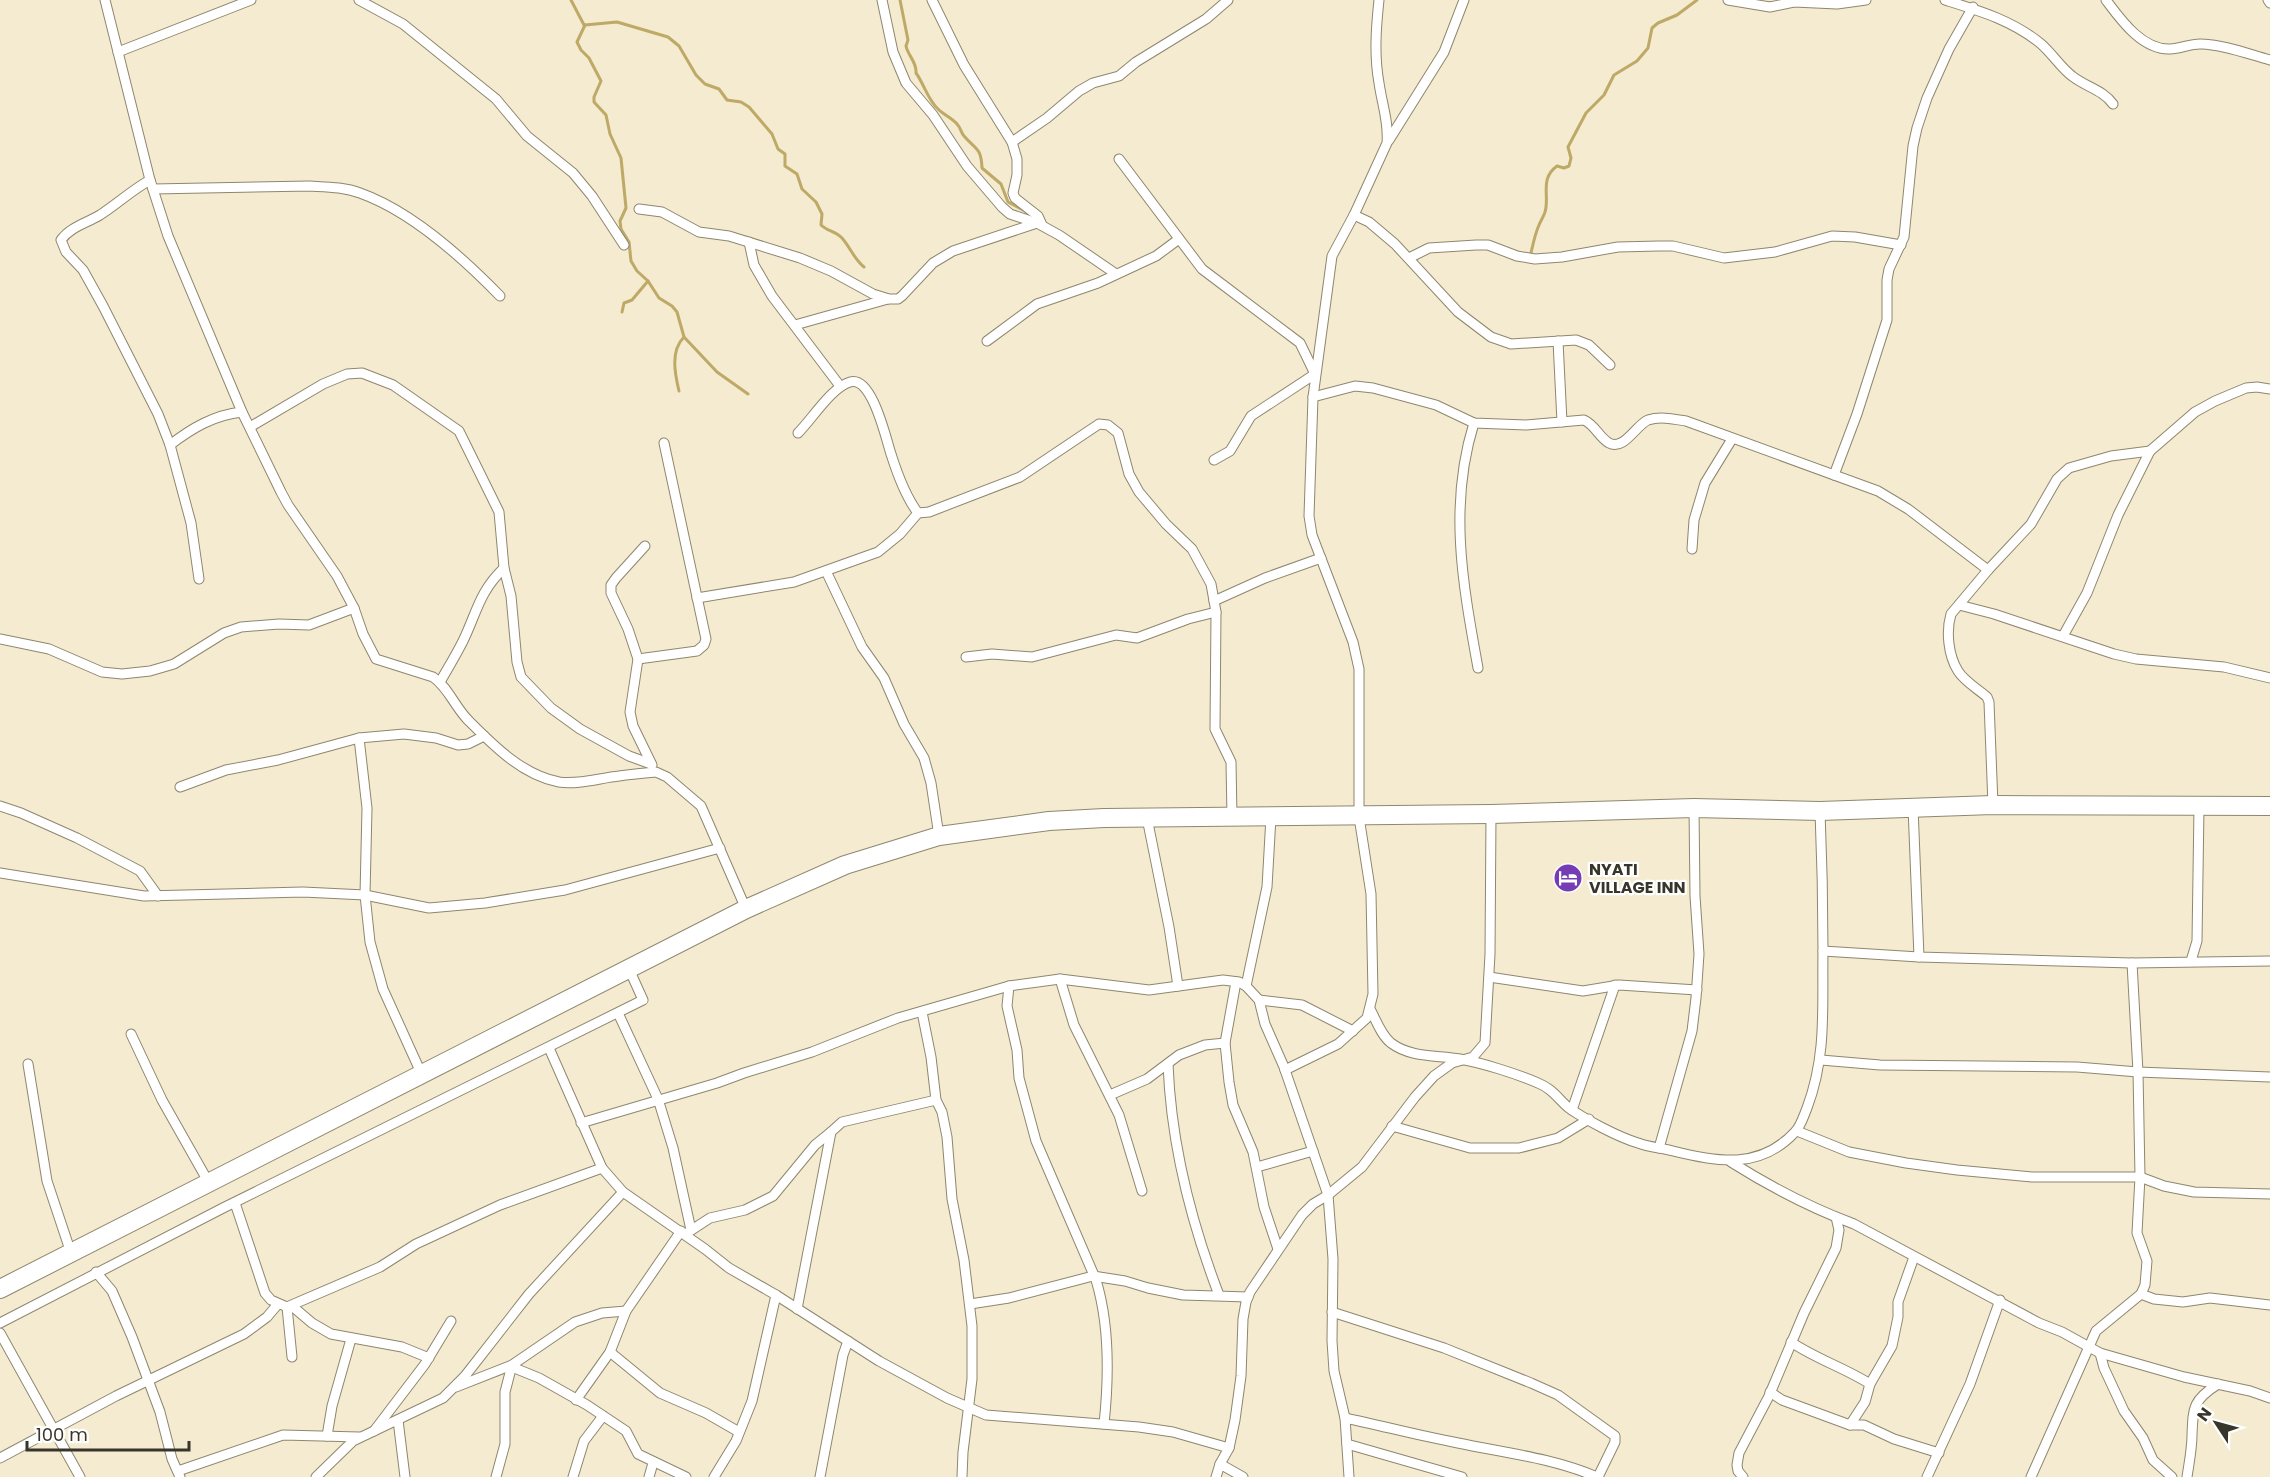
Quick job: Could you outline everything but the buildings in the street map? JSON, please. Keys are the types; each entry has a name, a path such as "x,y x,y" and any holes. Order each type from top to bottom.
{"highway":[{"path":"0,1289 746,909 845,865 939,836 1049,821 1147,818 1359,817 1694,808 1820,811 1993,805 2270,806"}],"street":[{"path":"105,0 152,184 168,236 242,412 288,505 337,576 376,659 433,677 440,682 459,712 514,762 535,774 560,782 582,782 654,768"},
{"path":"118,52 251,0"},
{"path":"359,0 408,27 496,99 527,136 573,173 592,196 624,244"},
{"path":"882,0 893,52 906,83 933,115 967,166 1002,207 1010,214 1039,224 1116,274"},
{"path":"932,0 964,65 1012,142 1017,159 1017,175 1013,193 1021,204 1038,216 1039,224"},
{"path":"1012,142 1047,118 1079,91 1093,83 1119,76 1136,62 1206,20 1228,0"},
{"path":"1379,0 1375,57 1388,130 1388,143"},
{"path":"1285,1070 1338,1044 1367,1018 1374,981 1372,916 1359,817 1359,669 1353,642 1312,535 1309,516 1315,374 1332,256 1388,143 1444,52 1464,0"},
{"path":"1728,0 1770,7 1794,2 1837,4 1866,0"},
{"path":"1945,0 1973,7 2011,23 2042,45 2071,75 2101,92 2113,104"},
{"path":"2106,0 2122,22 2138,36 2159,48 2172,49 2201,44 2270,60"},
{"path":"1834,475 1857,414 1887,320 1889,269 1901,246 1908,216 1913,146 1917,128 1927,98 1949,49 1973,7"},
{"path":"1119,159 1202,269 1300,343 1315,374"},
{"path":"199,579 191,523 170,445 158,414 104,306 83,270 66,252 61,240 72,230 101,214 135,188 152,184 333,187 360,193 384,204 431,234 456,252 500,296"},
{"path":"639,210 662,212 699,232 729,236 810,262 873,294 889,299"},
{"path":"1354,215 1369,222 1395,244 1458,312 1491,338 1511,344 1576,340 1589,345 1610,365"},
{"path":"795,325 889,299 898,299 933,263 953,251 1039,224"},
{"path":"1409,258 1429,248 1488,245 1517,256 1535,259 1562,257 1618,247 1659,246 1673,246 1724,258 1775,252 1832,236 1855,237 1901,246"},
{"path":"987,341 1038,304 1098,283 1156,256 1179,239"},
{"path":"749,242 754,266 772,296 840,387"},
{"path":"1558,342 1562,422"},
{"path":"250,427 323,384 346,374 362,373 393,386 459,431 499,512 504,568 511,596 517,662 521,676 551,708 580,729 654,768 701,806 746,909"},
{"path":"1214,460 1230,451 1251,416 1315,374"},
{"path":"798,433 840,387 852,381 858,381 867,390 881,419 895,466 912,505 918,513"},
{"path":"1313,397 1355,386 1373,388 1436,405 1474,423 1526,425 1584,420 1592,424 1609,443 1617,444 1624,441 1646,421 1661,418 1686,421 1878,491 1908,509 1988,570"},
{"path":"2063,636 2087,593 2118,515 2150,451 2195,412 2214,401 2246,388 2270,389"},
{"path":"170,445 198,424 230,413 242,412"},
{"path":"1474,423 1467,444 1458,517 1463,576 1478,668"},
{"path":"697,598 794,582 878,552 900,534 918,513 929,512 1020,477 1089,430 1100,424 1108,425 1118,433 1129,474 1139,492 1166,525 1191,549 1210,584 1216,612 1215,729 1231,762 1232,817"},
{"path":"1692,549 1694,520 1705,483 1732,439"},
{"path":"638,659 701,649 706,639 664,443"},
{"path":"1993,805 1989,702 1987,696 1958,671 1948,637 1948,623 1951,614 2031,524 2057,479 2069,468 2111,456 2150,451"},
{"path":"645,546 611,585 611,593 628,629 638,659 630,712 633,726 654,768"},
{"path":"1214,601 1265,578 1322,558"},
{"path":"440,682 464,639 480,597 492,579 504,568"},
{"path":"826,571 862,647 884,678 904,724 924,758 931,783 939,836"},
{"path":"1959,605 2136,659 2224,668 2270,678"},
{"path":"0,639 50,649 102,672 122,674 150,671 174,664 224,633 241,627 279,624 309,625 354,608"},
{"path":"966,657 992,654 1032,657 1116,635 1137,638 1188,619 1216,612"},
{"path":"180,787 226,770 278,760 359,738 404,734 436,738 458,746 484,736"},
{"path":"359,738 367,808 365,895 370,942 383,989 422,1075"},
{"path":"0,806 76,838 140,871 158,896"},
{"path":"1913,807 1919,957"},
{"path":"2191,961 2197,941 2199,807"},
{"path":"1659,1148 1692,1031 1697,990 1699,954 1695,896 1694,808"},
{"path":"1370,1009 1384,1036 1402,1050 1464,1060 1538,1082 1558,1095 1572,1110 1638,1143 1703,1159 1731,1162 1767,1152 1779,1146 1797,1131 1813,1092 1821,1060 1823,879 1820,811"},
{"path":"1216,1477 1229,1448 1241,1376 1243,1319 1248,1297 1302,1215 1362,1167 1392,1126 1434,1076 1444,1067 1473,1057 1485,1043 1489,977 1491,814"},
{"path":"1246,986 1267,887 1271,817"},
{"path":"1147,818 1169,927 1178,986"},
{"path":"0,873 144,896 303,892 365,895 429,908 485,903 565,890 720,848"},
{"path":"1822,951 1919,957 2132,963 2270,961"},
{"path":"2031,1477 2088,1347 2101,1325 2141,1294 2145,1285 2147,1261 2137,1233 2140,1177 2138,1072 2132,963"},
{"path":"0,1323 96,1272 643,1000 629,969"},
{"path":"1489,977 1583,991 1615,986 1697,990"},
{"path":"1060,979 1074,1025 1119,1115 1142,1191"},
{"path":"581,1123 785,1061 888,1022 1009,986 1060,979 1149,990 1223,980 1246,986 1259,1000 1265,1024 1285,1070 1328,1195 1333,1259 1334,1371 1345,1418 1349,1477"},
{"path":"1236,982 1225,1043 1233,1105 1257,1167 1264,1207 1278,1249"},
{"path":"1009,986 1007,1005 1017,1050 1019,1078 1033,1130 1102,1300 1105,1317 1107,1393 1104,1424"},
{"path":"1572,1110 1615,986"},
{"path":"1259,1000 1302,1005 1353,1031"},
{"path":"922,1012 931,1057 936,1100 942,1112 947,1137 952,1199 964,1260 972,1326 972,1379 962,1477"},
{"path":"618,1013 658,1099 673,1148 686,1232"},
{"path":"131,1034 162,1100 209,1183"},
{"path":"1110,1095 1147,1079 1179,1055 1196,1048 1225,1043"},
{"path":"549,1048 602,1168 623,1192 686,1232 729,1268 776,1295 879,1361 924,1386 986,1415 1173,1432 1229,1448"},
{"path":"1821,1060 1880,1065 2077,1067 2138,1072 2270,1077"},
{"path":"28,1064 47,1181 71,1253"},
{"path":"1168,1064 1169,1096 1184,1181 1205,1257 1219,1295"},
{"path":"576,1400 610,1352 626,1311 686,1232 710,1218 745,1210 773,1196 815,1145 842,1122 936,1100"},
{"path":"1392,1126 1470,1149 1519,1148 1558,1138 1589,1119"},
{"path":"1797,1131 1849,1152 1957,1170 2032,1177 2140,1177 2164,1186 2193,1192 2270,1194"},
{"path":"797,1309 831,1132"},
{"path":"1257,1167 1313,1151"},
{"path":"1731,1162 1758,1179 1854,1224 2100,1353 2270,1398"},
{"path":"0,1458 148,1380 244,1335 286,1306 380,1267 416,1244 500,1205 602,1168"},
{"path":"316,1477 361,1437 443,1398 465,1376 529,1294 623,1192"},
{"path":"235,1203 266,1293 331,1334 402,1347 429,1358"},
{"path":"1743,1477 1738,1471 1739,1454 1836,1248 1839,1230 1836,1217"},
{"path":"1850,1425 1865,1402 1870,1384 1892,1346 1898,1317 1898,1302 1914,1257"},
{"path":"96,1272 112,1291 148,1380 179,1474 284,1435 361,1437"},
{"path":"969,1304 1009,1298 1094,1276 1174,1293 1248,1297"},
{"path":"2141,1294 2154,1299 2182,1302 2210,1298 2270,1305"},
{"path":"714,1477 740,1432 752,1401 776,1295"},
{"path":"1927,1477 1970,1384 2000,1300"},
{"path":"286,1306 292,1357"},
{"path":"453,1388 512,1366 575,1322 602,1312 626,1311"},
{"path":"1332,1312 1444,1348 1558,1395 1615,1436 1615,1442 1598,1477 1572,1466 1530,1455 1400,1432 1345,1418"},
{"path":"374,1431 429,1358 451,1321"},
{"path":"0,1334 80,1477"},
{"path":"327,1436 332,1406 351,1339"},
{"path":"820,1477 843,1355 848,1341"},
{"path":"1791,1342 1805,1352 1856,1375 1870,1384"},
{"path":"610,1352 660,1393 706,1413 740,1432"},
{"path":"2100,1353 2104,1368 2124,1410 2143,1438 2154,1460 2172,1477"},
{"path":"512,1366 539,1378 603,1416 626,1431 638,1454 686,1477"},
{"path":"496,1477 505,1444 505,1392 512,1366"},
{"path":"2187,1477 2193,1412 2203,1394 2218,1384"},
{"path":"1770,1392 1782,1400 1850,1425 1869,1426 1894,1439 1939,1454"},
{"path":"573,1477 584,1442 603,1416"},
{"path":"398,1420 405,1477"},
{"path":"1347,1444 1461,1477"},
{"path":"649,1477 653,1463"},
{"path":"1220,1464 1243,1477"}],"waterway":[{"path":"571,0 584,25"},
{"path":"900,0 908,40 907,50 931,101 955,122 963,135 977,149 982,168 1001,184 1008,202 1027,212"},
{"path":"1531,253 1536,232 1545,212 1548,176 1557,166 1564,168 1569,166 1571,158 1568,147 1586,113 1604,95 1614,75 1637,61 1648,48 1652,28 1677,15 1697,0"},
{"path":"585,25 617,22 668,37 679,46 696,75 705,84 719,89 727,100 741,102 749,107 772,134 778,149 785,154 785,166 797,174 802,189 816,202 822,214 821,225 842,238 864,267"},
{"path":"585,25 577,42 589,58 601,81 594,102 606,115 610,134 621,158 626,208 620,221 621,229 629,242 631,261 659,298 677,312 684,337 717,372 748,394"},
{"path":"622,312 624,303 632,300 648,281"},
{"path":"679,391 675,356 684,337"}],"place":[{"name":"NYATI VILLAGE INN","path":"1568,878"}]}
